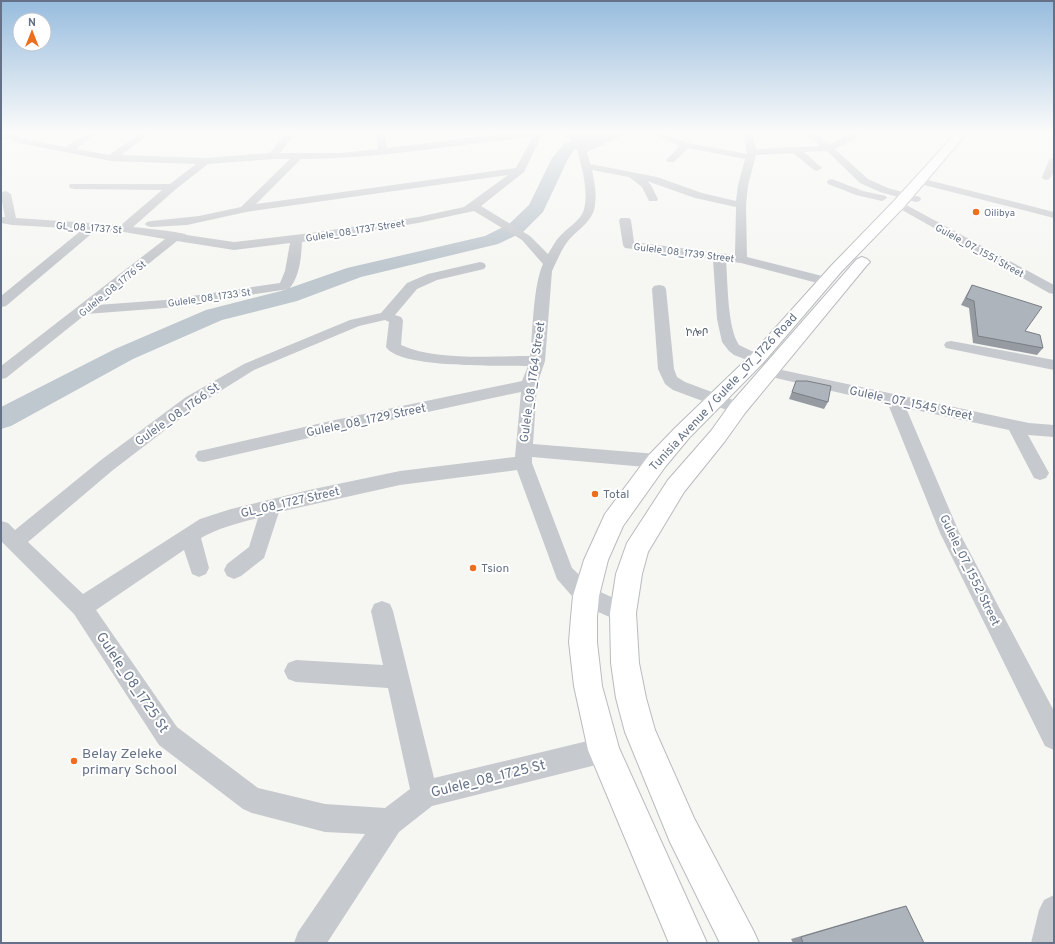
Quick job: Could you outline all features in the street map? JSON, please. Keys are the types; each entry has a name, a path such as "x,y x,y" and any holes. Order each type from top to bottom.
{"highway":[{"name":"Tunisia Avenue / Gulele _07_1726 Road","path":"688,943 604,750 588,686 583,642 584,617 586,596 596,560 605,535 629,497 657,461 682,433 727,403 911,197 927,177"},
{"name":"Tunisia Avenue / Gulele _07_1726 Road","path":"762,365 826,281 930,177"},
{"name":"Tunisia Avenue / Gulele _07_1726 Road","path":"727,403 718,436 676,486 636,550 629,574 623,613 625,664 631,698 640,732 682,830 740,943"}],"street":[{"path":"127,226 183,177"},
{"path":"245,208 277,177"},
{"path":"127,226 179,224 228,214 245,208 469,177"},
{"name":"Gulele_08_1737 Street","path":"176,236 227,246 244,246 418,220 462,212 474,206 511,177"},
{"name":"Gulele_08_1764 Street","path":"586,596 564,573 523,456 529,385 537,361 546,271 564,238 579,225 587,214 590,198 587,177"},
{"path":"635,177 646,185 652,199"},
{"path":"640,177 653,179 699,196 741,205"},
{"path":"741,259 741,205 745,177"},
{"path":"860,177 870,184 911,197"},
{"path":"832,182 860,193 911,197 1054,215"},
{"path":"74,186 172,186"},
{"path":"1,229 6,221 6,194"},
{"name":"Gulele_07_1551 Street","path":"911,197 1054,290"},
{"path":"474,206 526,238 549,263"},
{"path":"176,236 201,233 228,214"},
{"name":"Gulele_08_1739 Street","path":"625,220 629,245 741,259 826,281"},
{"name":"GL_08_1737 St","path":"6,221 92,228 127,226 176,236"},
{"path":"1,304 92,228"},
{"name":"Gulele_08_1776 St","path":"1,374 85,310 176,236"},
{"name":"Gulele_08_1733 St","path":"85,310 165,304 284,286 288,282 295,253 296,239"},
{"name":"Gulele _07_1545 Street","path":"719,256 725,330 734,348 762,365 895,400 1029,430 1054,431"},
{"path":"480,266 433,276 412,286 386,316 396,320 393,347 405,353 422,357 457,360 537,361"},
{"path":"659,289 666,369 670,380 679,386 727,403"},
{"name":"Gulele_08_1766 St","path":"8,536 107,465 192,401 249,367 355,323 386,316"},
{"path":"951,345 1054,365"},
{"name":"Gulele_08_1729 Street","path":"204,456 335,426 529,385"},
{"name":"Gulele_07_1552 Street","path":"895,400 950,533 1054,737"},
{"path":"1015,426 1040,473"},
{"name":"GL_08_1727 Street","path":"82,607 207,525 271,506 400,478 523,456 657,461"},
{"path":"234,570 257,552 271,506"},
{"path":"190,535 199,568"},
{"name":"Gulele_08_1725 St","path":"8,536 82,607 168,736 252,800 325,818 389,822 425,794 604,750"},
{"path":"586,596 623,613"},
{"path":"382,611 425,794"},
{"path":"296,671 398,677"},
{"path":"309,943 389,822"},
{"path":"1046,943 1054,910"}],"building":[{"path":"972,285 1042,307 1025,331 1040,335 1043,348 978,336 974,301 966,298"},
{"path":"796,381 807,381 831,386 828,402 792,392"},
{"path":"906,906 924,943 803,943 801,937"}],"waterway":[{"path":"1,419 124,354 214,315 289,296 354,272 491,240 516,228 537,208 551,177"}],"place":[{"name":"Oilibya","path":"976,212"},
{"name":"Total","path":"595,494"},
{"name":"Tsion","path":"473,568"},
{"name":"Belay Zeleke primary School","path":"74,761"}],"district":[{"name":"ኮሎቦ","path":"697,332"}]}
